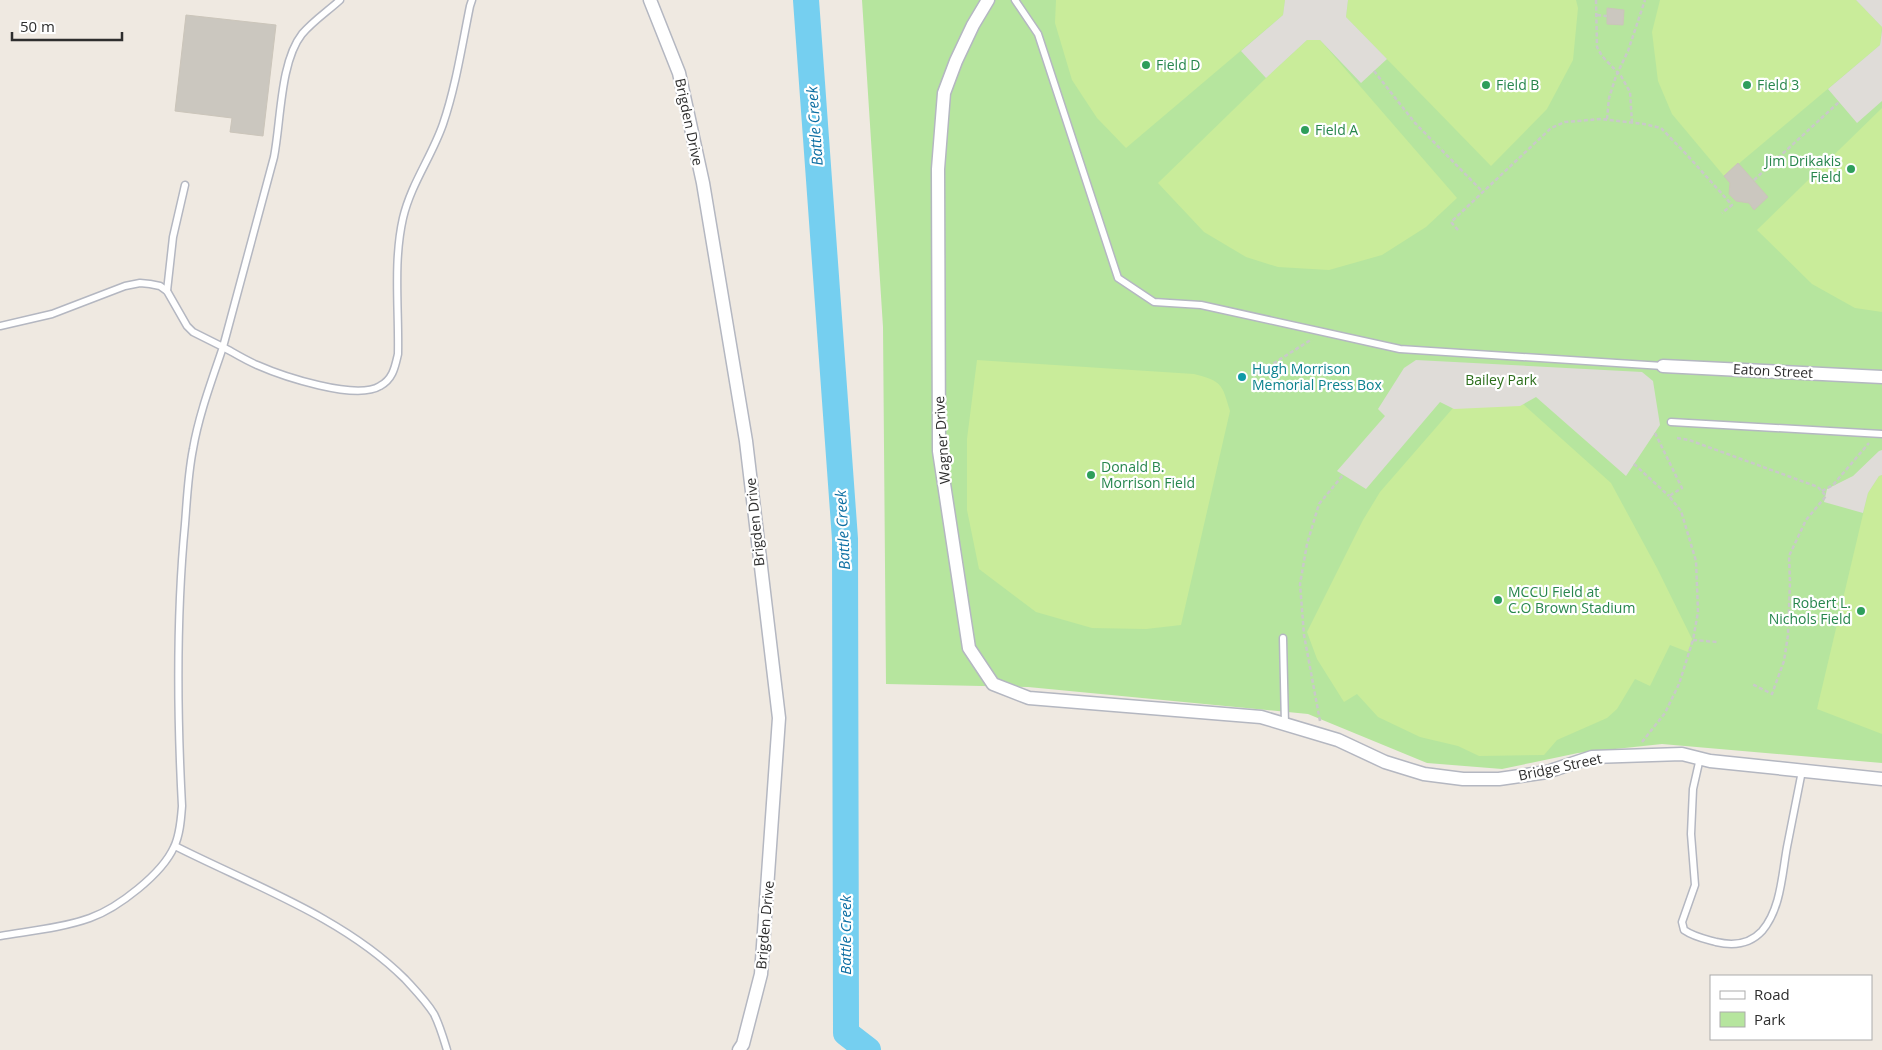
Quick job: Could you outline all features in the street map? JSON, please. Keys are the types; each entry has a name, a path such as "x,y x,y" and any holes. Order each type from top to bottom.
{"street":[{"name":"Brigden Drive","path":"650,0 679,73 703,183 746,441 779,718 761,974 743,1044 739,1050"},
{"name":"Wagner Drive","path":"988,0 973,24 944,93 938,169 940,451 969,648 993,684 1029,698 1186,711"},
{"name":"Eaton Street","path":"1663,366 1882,377"},
{"name":"Bridge Street","path":"1186,711 1261,717 1322,735 1385,762 1424,774 1464,779 1499,779 1547,772 1592,757 1682,754 1802,771 1882,779"}],"lane":[{"path":"0,936 65,925 92,918 118,904 134,892 161,867 175,846 182,806 179,683 181,567 188,483 193,449 203,406 223,347 274,157 286,68 292,50 303,32 340,0"},
{"path":"185,185 174,237 167,291 187,326 194,332 256,364 284,375 350,391 366,392 380,387 391,378 398,354 398,273 403,218 412,190 436,143 450,102 472,0"},
{"path":"1015,0 1038,34 1118,278 1154,302 1201,305 1400,349 1663,366"},
{"path":"0,326 52,314 133,284 150,284 167,291"},
{"path":"1672,422 1882,434"},
{"path":"1284,638 1285,725"},
{"path":"1700,758 1693,789 1691,834 1695,885 1682,922 1684,930 1693,936 1722,944 1750,941 1762,931 1772,916 1780,887 1802,771"},
{"path":"175,846 286,900 369,948 417,992 432,1012 440,1028 446,1050"}],"path":[{"path":"1596,0 1597,47 1602,56 1618,72 1630,92 1632,123"},
{"path":"1607,120 1609,98 1628,51 1645,0"},
{"path":"1597,15 1607,16"},
{"path":"1374,71 1415,123 1483,192"},
{"path":"1754,180 1840,102"},
{"path":"1458,230 1451,222 1551,128 1565,122 1607,120 1661,128 1732,205 1722,213"},
{"path":"1257,374 1324,332"},
{"path":"1655,433 1682,488 1669,496"},
{"path":"1677,438 1689,440 1809,483 1818,487 1826,496 1806,520 1789,556 1788,635 1784,661 1772,694 1752,684"},
{"path":"1822,491 1833,485 1871,440"},
{"path":"1634,464 1669,496 1681,511 1696,561 1698,612 1693,640 1679,684 1665,713 1634,755"},
{"path":"1322,735 1304,635 1300,584 1307,544 1319,504 1343,474"},
{"path":"1693,640 1717,642"}],"green space":[{"name":"Bailey Park","path":"862,0 1882,0 1882,763 1662,744 1578,753 1502,769 1427,763 1308,714 1028,687 886,684 883,327"},
{"name":"Field D","path":"1056,0 1285,0 1283,15 1126,148 1097,118 1072,80 1055,23"},
{"name":"Field B","path":"1348,0 1576,0 1578,8 1573,60 1547,109 1491,166 1346,17"},
{"name":"Field 3","path":"1660,0 1856,0 1882,27 1880,45 1724,176 1672,114 1658,81 1652,32"},
{"name":"Field A","path":"1307,40 1320,40 1457,198 1426,227 1382,255 1329,270 1278,267 1246,257 1204,232 1158,183"},
{"name":"Jim Drikakis Field","path":"1882,108 1882,312 1855,308 1812,284 1757,230"},
{"name":"Donald B. Morrison Field","path":"977,360 1194,374 1210,379 1220,385 1230,411 1181,625 1146,629 1092,628 1036,612 979,569 967,510 967,439"},
{"name":"MCCU Field at C.O Brown Stadium","path":"1523,404 1611,483 1657,568 1692,639 1688,652 1670,645 1650,686 1635,679 1617,709 1607,718 1557,740 1544,755 1479,756 1458,746 1420,737 1378,717 1357,694 1344,702 1317,659 1307,632 1363,520 1380,492 1453,408"},
{"name":"Robert L. Nichols Field","path":"1882,475 1882,734 1817,709 1868,493 1879,476"}],"shaded area":[{"path":"1285,0 1348,0 1346,17 1387,59 1361,83 1320,40 1307,40 1266,78 1241,51 1283,15"},
{"path":"1856,0 1882,0 1882,27"},
{"path":"1882,30 1882,101 1857,123 1828,89 1880,45"},
{"path":"1416,360 1642,372 1653,381 1660,425 1626,476 1536,397 1520,406 1454,409 1440,402 1366,489 1337,471 1385,416 1378,409 1404,368"},
{"path":"1882,450 1882,475 1879,476 1868,493 1863,513 1824,502 1827,489 1853,476"}],"building":[{"path":"1607,8 1624,10 1623,25 1607,24"},
{"path":"186,15 276,25 263,136 230,132 232,118 175,111"},
{"path":"1738,163 1768,197 1754,210 1749,203 1736,201 1729,194 1730,183 1724,176"}],"waterway":[{"name":"Battle Creek","path":"806,0 845,539 846,1033 868,1050"}],"place":[{"name":"Field D","path":"1146,65"},
{"name":"Field B","path":"1486,85"},
{"name":"Field 3","path":"1747,85"},
{"name":"Field A","path":"1305,130"},
{"name":"Jim Drikakis Field","path":"1851,169"},
{"name":"Hugh Morrison Memorial Press Box","path":"1242,377"},
{"name":"Donald B. Morrison Field","path":"1091,475"},
{"name":"MCCU Field at C.O Brown Stadium","path":"1498,600"},
{"name":"Robert L. Nichols Field","path":"1861,611"}]}
